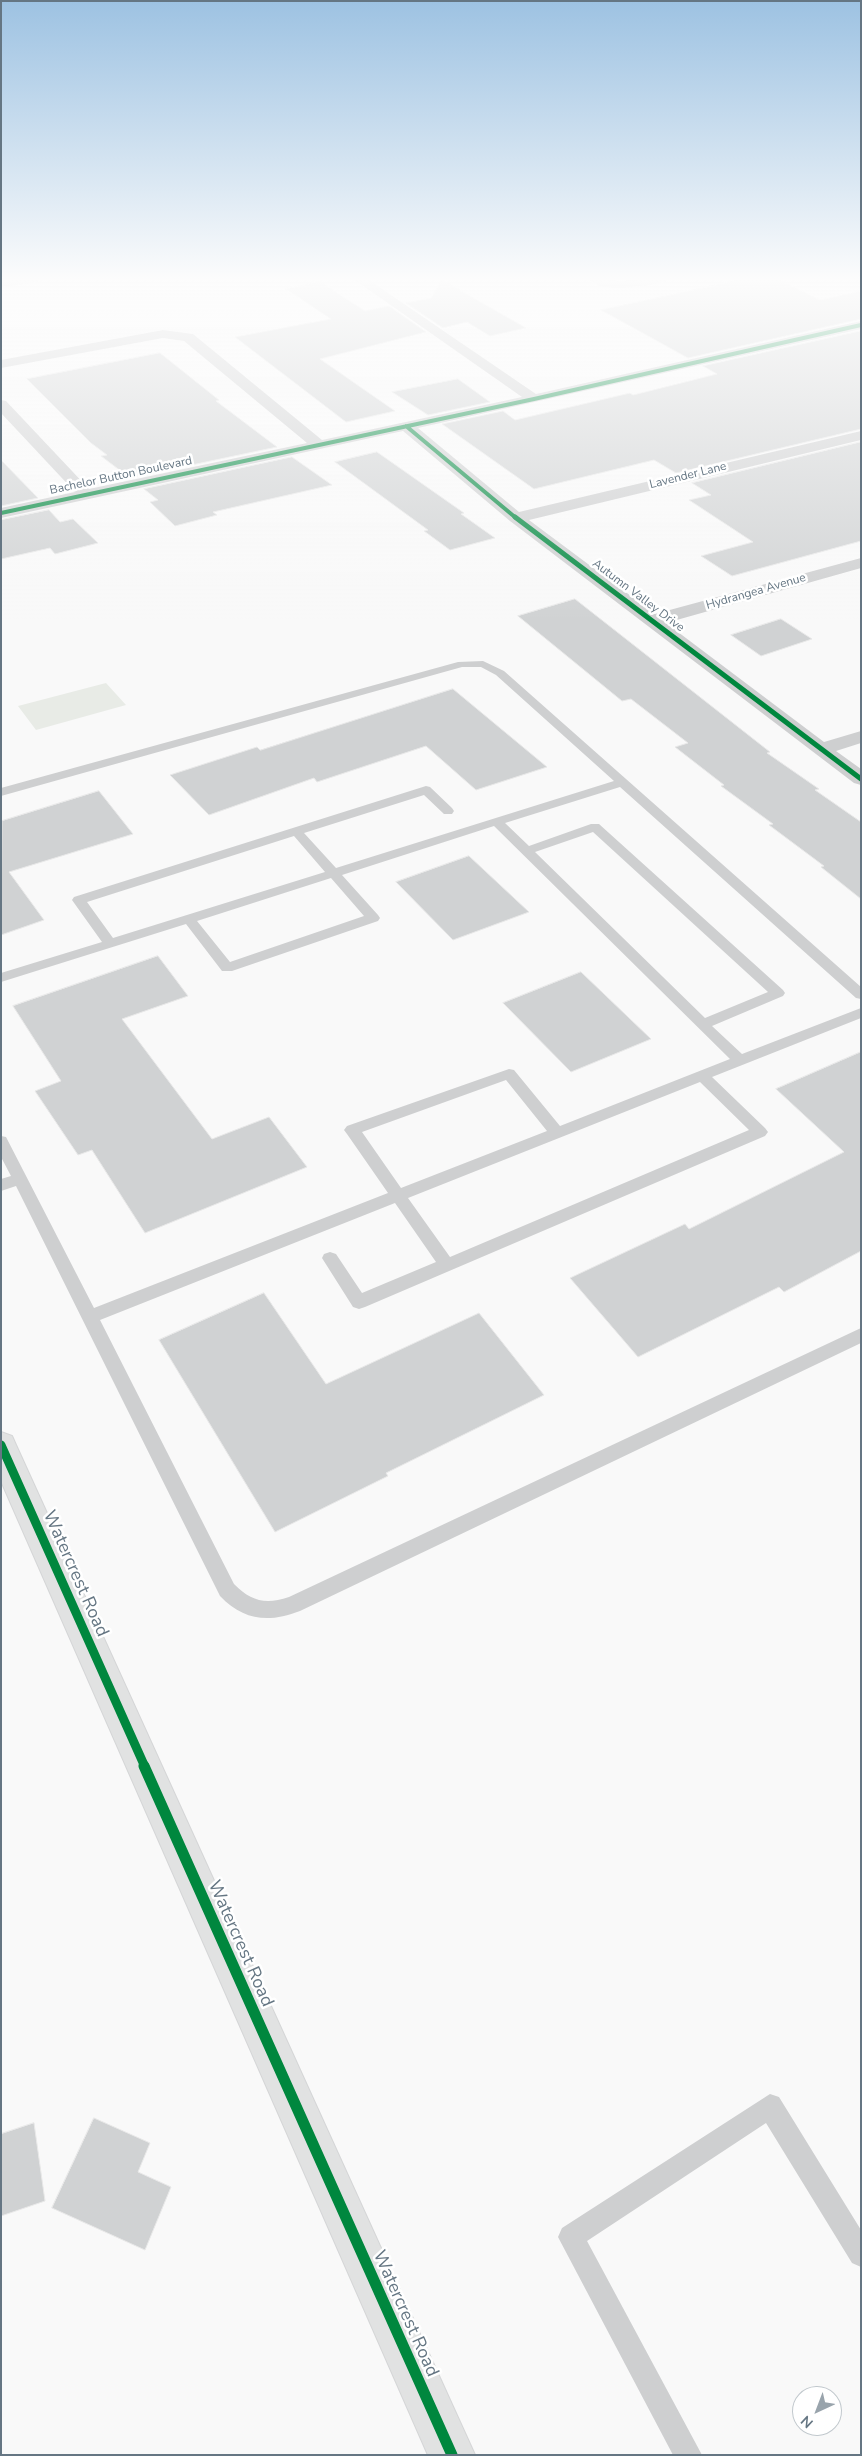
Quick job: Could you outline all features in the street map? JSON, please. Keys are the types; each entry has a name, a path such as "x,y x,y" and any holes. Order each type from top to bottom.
{"street":[{"path":"256,393 319,445"},
{"path":"525,393 534,399"},
{"name":"Bachelor Button Boulevard","path":"1,513 562,393"},
{"path":"1,404 86,495"},
{"name":"Autumn Valley Drive","path":"406,426 516,518 861,779"},
{"name":"Lavender Lane","path":"516,518 861,435"},
{"name":"Hydrangea Avenue","path":"652,621 861,563"},
{"path":"821,749 861,737"},
{"name":"Watercrest Road","path":"1,1446 452,2455"}],"lane":[{"path":"1,792 472,663 483,664 500,673 861,995"},
{"path":"1,978 622,782"},
{"path":"110,944 79,900 426,790 448,811"},
{"path":"497,822 740,1061"},
{"path":"526,851 595,827 778,993 703,1024"},
{"path":"189,918 227,968 373,918 296,831"},
{"path":"90,1317 861,1013"},
{"path":"446,1264 352,1130 509,1074 558,1133"},
{"path":"330,1258 358,1302 760,1132 702,1076"},
{"path":"1,1141 227,1590 238,1603 250,1609 278,1610 293,1605 861,1335"},
{"path":"1,1185 21,1178"},
{"path":"688,2455 572,2237 770,2106 861,2254"}],"shaded area":[{"path":"106,683 126,705 36,730 18,706"}],"building":[{"path":"41,393 210,393 219,400 216,401 277,447 130,478 101,456 107,455 91,443"},
{"path":"308,393 368,393 395,411 346,422"},
{"path":"393,393 477,393 490,402 428,415"},
{"path":"630,393 633,395 643,393 861,393 861,429 676,473 654,460 534,489 442,424 503,411 515,420"},
{"path":"861,442 861,541 732,576 701,556 753,542 689,500 711,495 692,483"},
{"path":"377,452 464,513 461,514 495,538 450,550 424,531 428,530 335,462"},
{"path":"292,457 332,485 213,512 217,515 175,526 150,502 158,500 144,489"},
{"path":"1,460 38,498 1,506"},
{"path":"49,510 60,522 73,519 98,543 55,554 50,548 1,559 1,520"},
{"path":"575,599 770,752 767,753 819,789 815,790 861,822 861,899 821,867 824,866 769,825 773,824 721,786 724,785 675,747 688,743 631,699 622,701 518,616"},
{"path":"781,619 812,639 761,656 731,635"},
{"path":"453,689 547,767 476,790 426,746 317,782 314,778 209,815 170,775 257,747 260,750"},
{"path":"99,791 133,834 9,872 44,920 1,935 2,821"},
{"path":"469,856 529,912 453,940 396,882"},
{"path":"158,956 188,996 122,1019 212,1139 269,1117 307,1167 145,1233 92,1150 78,1155 35,1091 61,1081 13,1006"},
{"path":"581,972 651,1039 571,1072 503,1003"},
{"path":"861,1052 861,1251 784,1292 779,1287 638,1357 570,1278 685,1224 689,1229 844,1152 776,1089"},
{"path":"264,1293 326,1384 479,1313 544,1395 386,1473 388,1476 275,1532 159,1340"},
{"path":"94,2118 150,2143 138,2172 171,2187 145,2250 52,2208"},
{"path":"34,2123 45,2201 1,2216 1,2134"}],"cycle path":[{"path":"1,513 562,393"},
{"path":"406,426 516,518 861,779"},
{"path":"1,1445 452,2455"}]}
